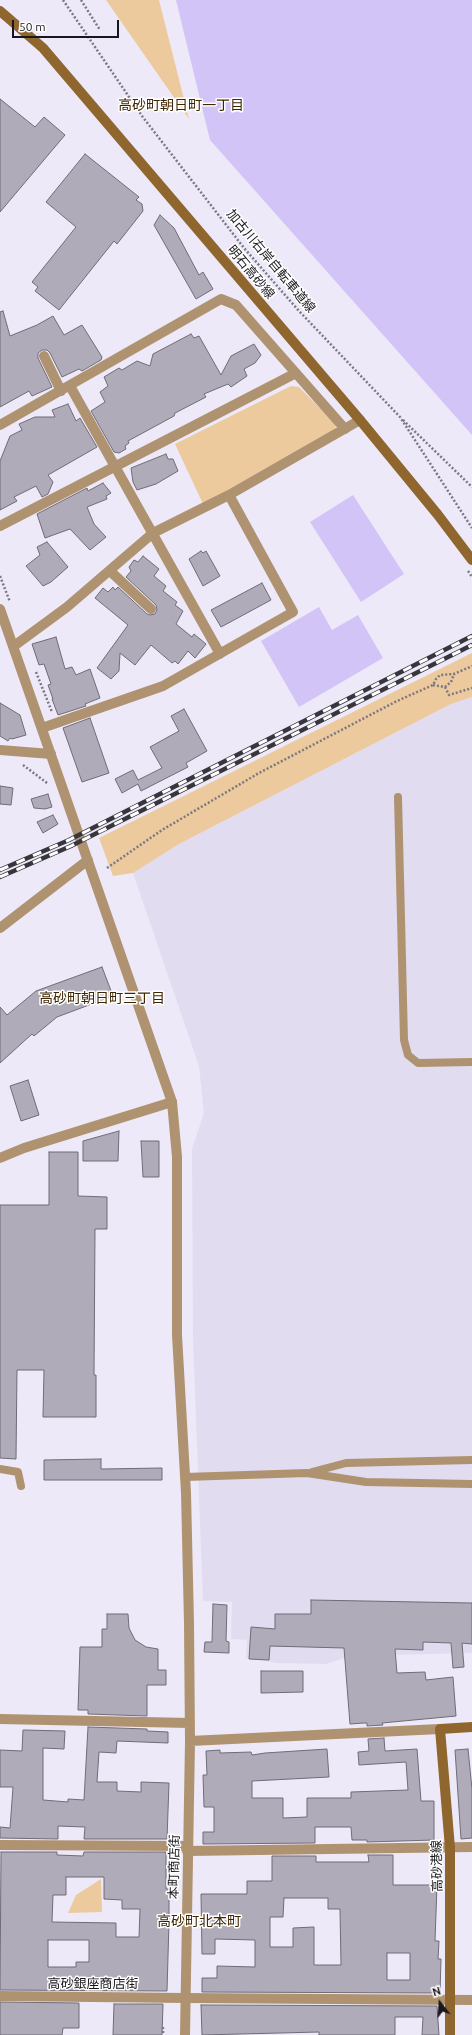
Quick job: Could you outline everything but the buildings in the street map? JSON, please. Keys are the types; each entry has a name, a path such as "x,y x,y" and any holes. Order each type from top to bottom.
{"main road":[{"name":"明石高砂線","path":"2,11 43,48 360,420 438,515 472,560"},
{"path":"440,1729 472,1727"},
{"name":"高砂港線","path":"440,1729 450,1848 450,2035"}],"street":[{"path":"0,425 221,299 236,305 346,429"},
{"path":"44,356 60,391"},
{"path":"0,526 115,468 296,373"},
{"path":"70,386 220,654"},
{"path":"14,646 67,607 153,533 229,495 360,420"},
{"path":"42,728 163,686 293,612 229,495"},
{"path":"110,571 151,609"},
{"name":"本町商店街","path":"0,609 88,860 110,928 167,1084 172,1102 177,1157 177,1336 189,1577 190,1741 185,2035"},
{"path":"0,750 51,754"},
{"path":"0,928 88,860"},
{"path":"0,1158 24,1148 172,1102"},
{"path":"0,1719 190,1723"},
{"path":"190,1741 440,1729"},
{"path":"0,1845 188,1849 472,1847"},
{"name":"高砂銀座商店街","path":"0,1996 472,2000"}],"lane":[{"path":"398,797 404,1040 408,1055 418,1063 472,1062"},
{"path":"307,1473 346,1463 472,1460"},
{"path":"0,1470 18,1472 21,1486"},
{"path":"184,1477 307,1473 366,1482 472,1484"}],"path":[{"name":"加古川右岸自転車道線","path":"63,0 142,116 244,248 299,311 400,417 472,528"},
{"path":"81,0 100,30"},
{"path":"400,417 472,487"},
{"path":"107,868 162,830 220,794 358,721 432,685 436,678 440,675 454,674 472,666"},
{"path":"432,685 445,687 451,682 454,674"},
{"path":"445,687 449,695 472,688"},
{"path":"22,764 29,767 49,785"},
{"path":"163,2035 162,2027 167,2028"}],"shaded area":[{"path":"106,0 159,0 189,119"},
{"path":"176,0 472,0 472,435 210,140"},
{"path":"291,386 299,387 336,424 335,430 203,504 175,444"},
{"path":"353,495 404,574 361,602 310,522"},
{"path":"319,607 332,630 358,615 383,658 299,707 261,641"},
{"path":"472,653 472,697 451,704 179,844 133,873 113,876 99,838"},
{"path":"472,697 472,1653 350,1656 326,1664 276,1663 246,1658 247,1640 231,1639 232,1602 203,1601 193,1339 192,1149 204,1113 199,1066 133,873 179,844 451,704"},
{"path":"101,1879 102,1912 68,1913 76,1895"}],"railway":[{"path":"0,870 69,840 472,636"},
{"path":"0,877 71,846 472,645"}],"district":[{"name":"高砂町朝日町一丁目","path":"181,105"},
{"name":"高砂町朝日町三丁目","path":"102,998"},
{"name":"高砂町北本町","path":"199,1921"}]}
